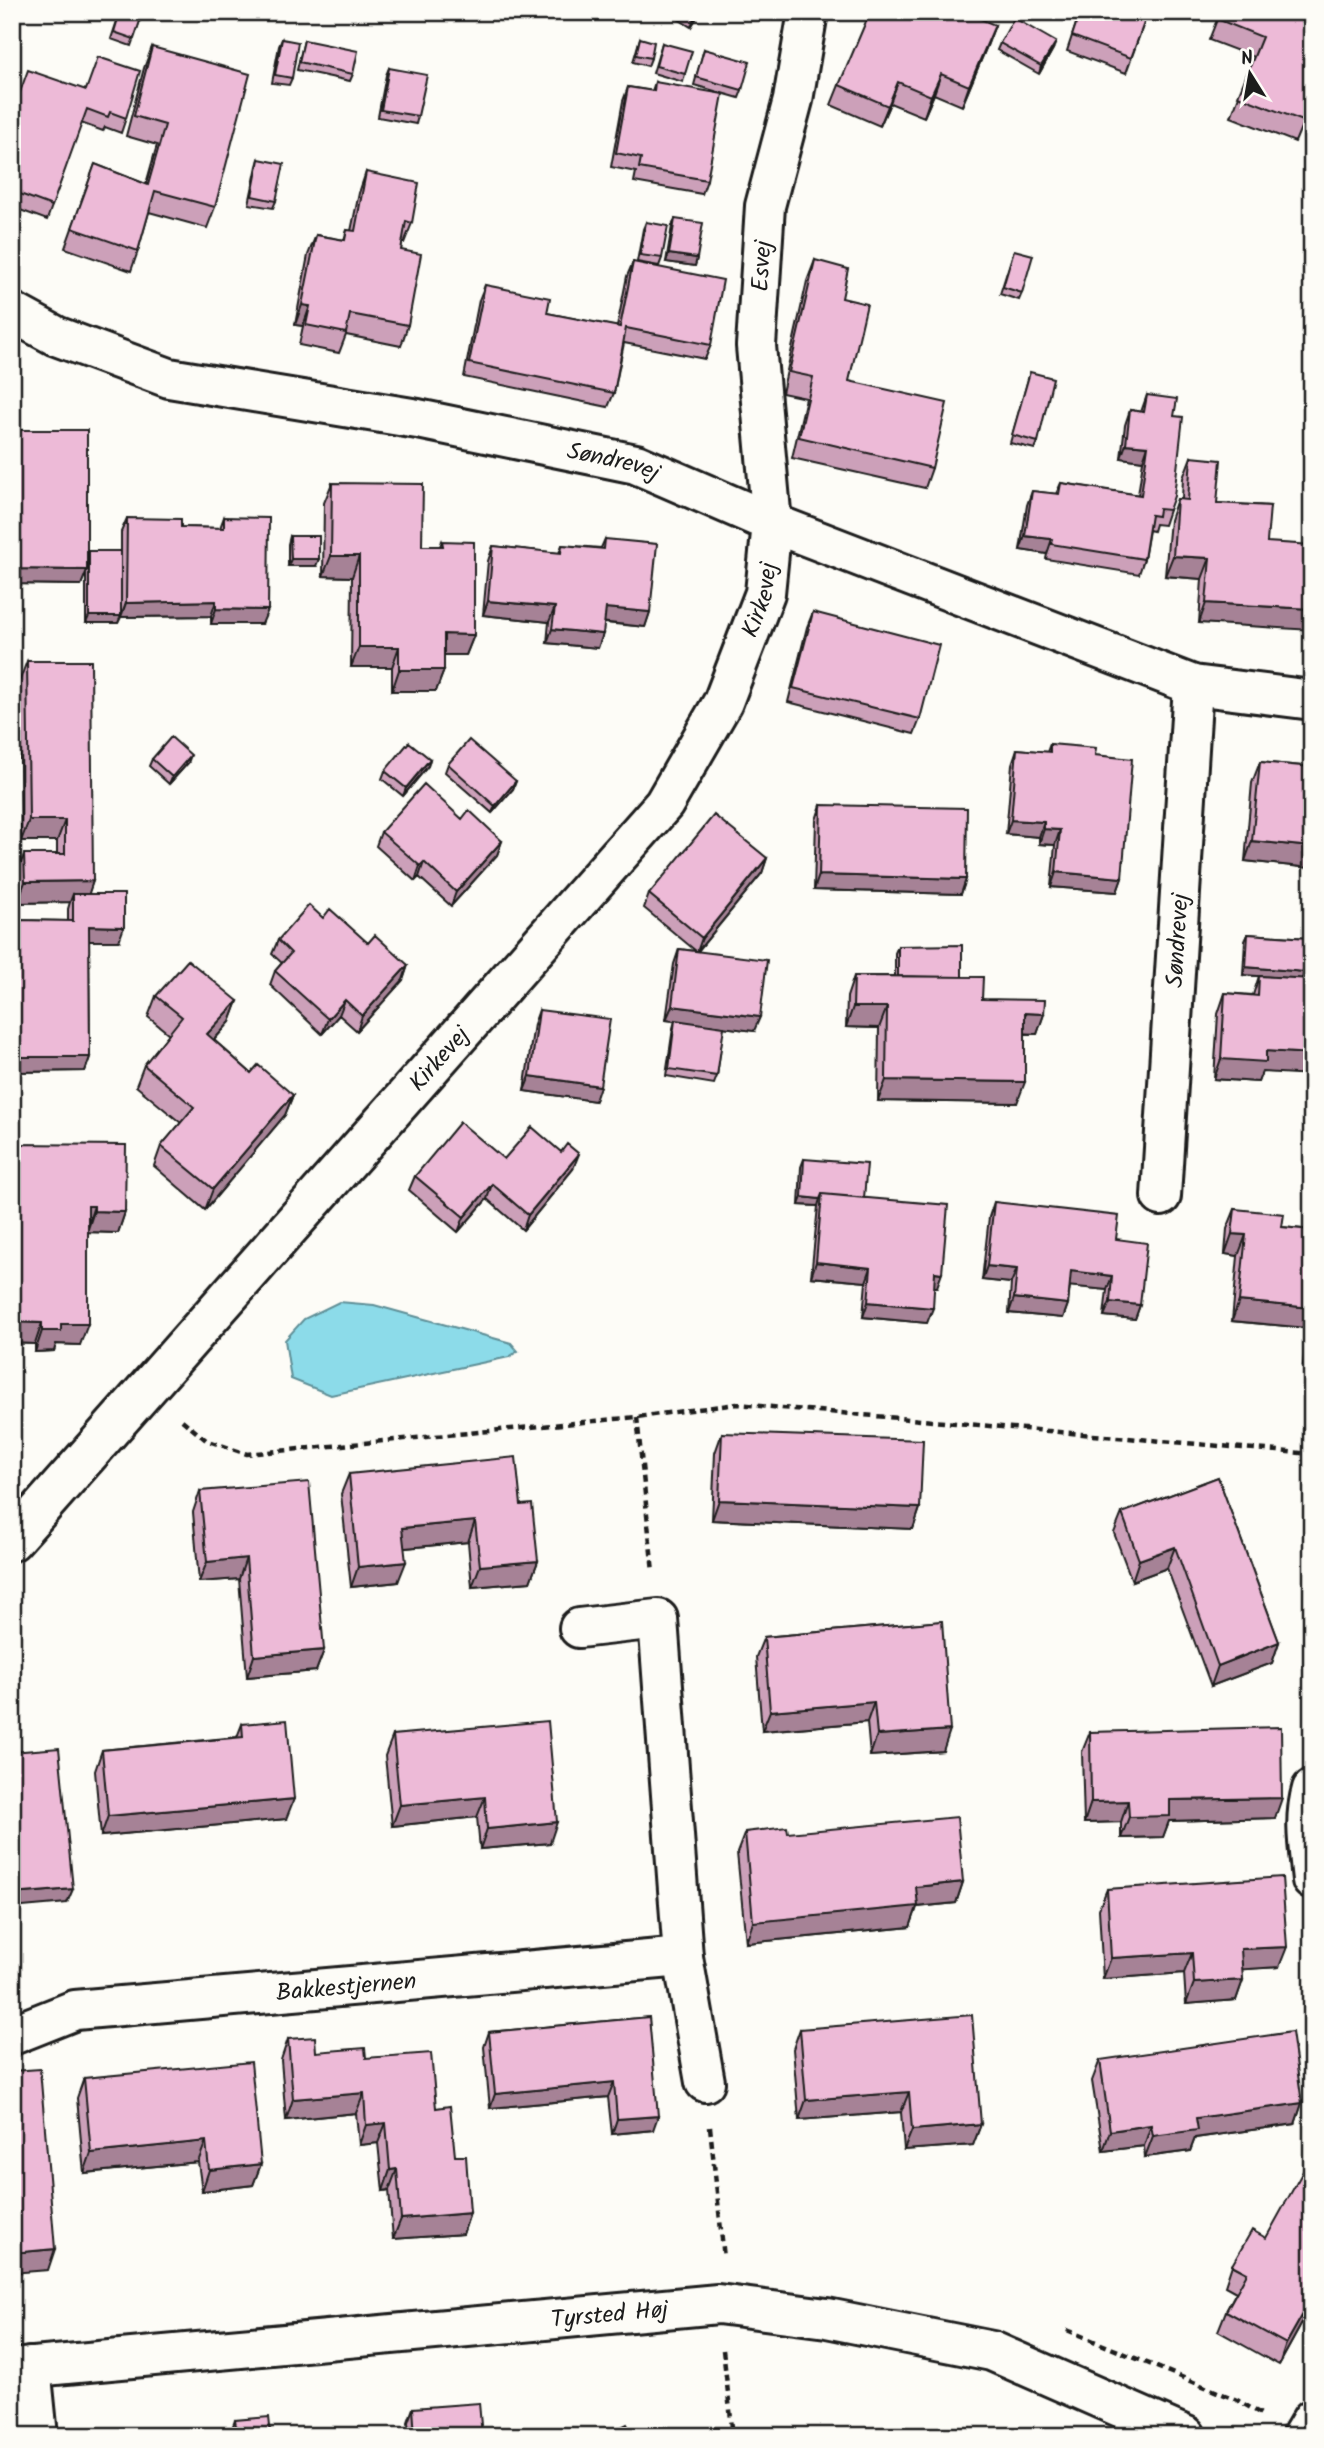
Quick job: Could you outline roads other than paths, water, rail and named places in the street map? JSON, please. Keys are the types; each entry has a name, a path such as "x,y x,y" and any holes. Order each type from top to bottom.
{"street":[{"name":"Esvej","path":"772,523 756,346 765,206 793,100 808,12"},
{"name":"Søndrevej","path":"12,312 56,336 169,379 418,419 636,464 772,523 1193,685 1312,700"},
{"name":"Kirkevej","path":"12,1541 664,804 723,702 742,653 765,593 772,523"},
{"name":"Søndrevej","path":"1161,1196 1193,685"},
{"path":"579,1628 658,1619 683,1957 705,2082"},
{"path":"1312,1789 1307,1822 1312,1880"},
{"name":"Bakkestjernen","path":"12,2035 75,2010 683,1957"},
{"name":"Tyrsted Høj","path":"22,2368 718,2304 827,2318 992,2351 1186,2436"},
{"path":"22,2368 38,2436"},
{"path":"1302,2436 1312,2419"}],"water":[{"path":"339,1302 374,1305 511,1343 518,1351 509,1357 331,1395 291,1379 285,1340 304,1319"}]}
